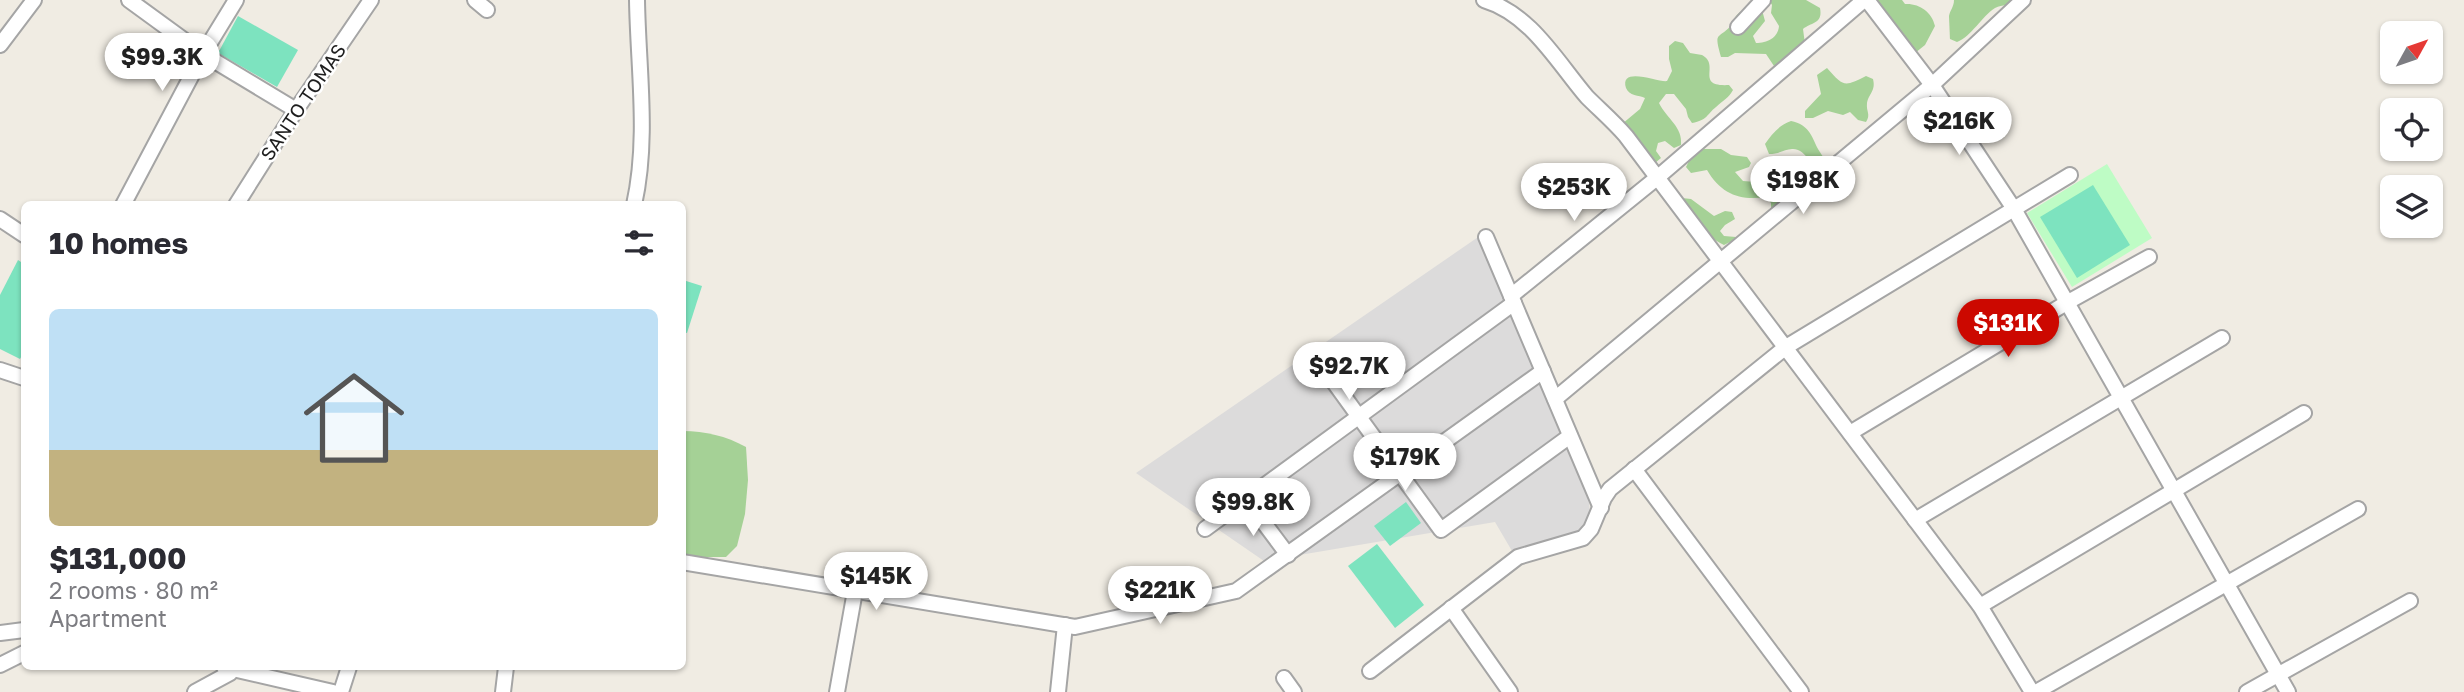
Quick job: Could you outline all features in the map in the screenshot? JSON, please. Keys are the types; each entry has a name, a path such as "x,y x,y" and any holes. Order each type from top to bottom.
{"street":[{"path":"0,45 34,0"},
{"path":"129,0 203,54 296,110"},
{"path":"124,201 203,54 236,0"},
{"name":"SANTO TOMAS","path":"239,201 371,0"},
{"path":"475,0 487,10"},
{"path":"635,201 642,141 637,0"},
{"path":"1484,0 1504,8 1526,25 1590,100 1626,136 1916,520 1979,606 2034,692 2358,509"},
{"path":"1738,27 1763,0"},
{"path":"1205,528 1513,299 1866,0 1932,85 2014,209 2288,692"},
{"path":"1555,400 1932,85 2023,0"},
{"path":"1370,671 1518,557 1583,538 1591,529 1606,493 1786,347 2070,174"},
{"path":"0,219 21,233"},
{"path":"1486,237 1601,508"},
{"path":"1850,433 2068,302 2149,257"},
{"path":"1916,520 2222,338"},
{"path":"1317,359 1441,530 1570,436"},
{"path":"0,370 21,372"},
{"path":"686,563 1075,627 1236,591 1543,371"},
{"path":"1979,606 2304,413"},
{"path":"1634,469 1801,692"},
{"path":"1246,499 1288,555"},
{"path":"837,692 855,591"},
{"path":"2247,692 2410,601"},
{"path":"1451,608 1510,692"},
{"path":"1058,692 1065,625"},
{"path":"0,633 21,630"},
{"path":"0,665 21,654"},
{"path":"195,692 230,673 231,670"},
{"path":"240,670 333,692"},
{"path":"341,692 348,670"},
{"path":"503,692 506,670"},
{"path":"1284,678 1294,692"}],"shaded area":[{"path":"1484,233 1589,502 1590,513 1583,528 1572,536 1512,551 1495,522 1264,561 1136,473"}],"green space":[{"path":"1769,0 1806,0 1820,8 1818,20 1803,29 1805,44 1793,65 1774,66 1766,54 1735,53 1721,57 1719,36 1741,12 1762,10 1765,21 1753,36 1756,43 1774,37 1779,26 1771,13 1772,5"},
{"path":"1876,0 1902,0 1905,4 1924,9 1935,26 1925,45 1915,53 1904,34 1887,22"},
{"path":"1954,0 2015,0 1995,8 1957,42 1950,39 1949,16"},
{"path":"238,16 298,50 277,87 218,53"},
{"path":"1675,41 1683,43 1690,53 1702,55 1707,59 1713,83 1729,85 1733,90 1704,119 1692,123 1686,109 1674,94 1666,94 1659,103 1680,133 1681,145 1674,148 1665,141 1658,143 1656,151 1661,158 1655,163 1622,124 1640,109 1645,98 1629,93 1625,81 1634,76 1667,81 1672,71 1669,46"},
{"path":"1827,68 1845,83 1866,76 1873,79 1866,122 1858,120 1850,112 1843,115 1828,111 1813,118 1805,118 1805,111 1821,94 1817,75"},
{"path":"1791,121 1809,131 1823,157 1824,165 1816,166 1796,149 1769,154 1765,144 1779,127"},
{"path":"1701,149 1721,149 1731,155 1747,157 1751,163 1749,167 1735,172 1743,181 1791,183 1796,189 1776,210 1771,210 1771,203 1766,197 1748,198 1732,194 1718,185 1707,170 1691,173 1686,167 1691,157"},
{"path":"2107,164 2152,238 2072,287 2027,213"},
{"path":"2093,185 2130,245 2077,278 2040,217"},
{"path":"1691,199 1714,216 1725,211 1732,212 1735,219 1720,231 1724,236 1736,237 1734,240 1724,245 1714,239 1697,219 1674,200"},
{"path":"18,260 21,262 20,359 0,349 0,295"},
{"path":"686,281 702,286 686,333"},
{"path":"686,431 715,435 746,447 748,480 745,514 737,546 726,557 695,557 686,554"},
{"path":"1406,502 1421,523 1390,546 1374,526"},
{"path":"1377,544 1424,605 1395,628 1348,566"}]}
